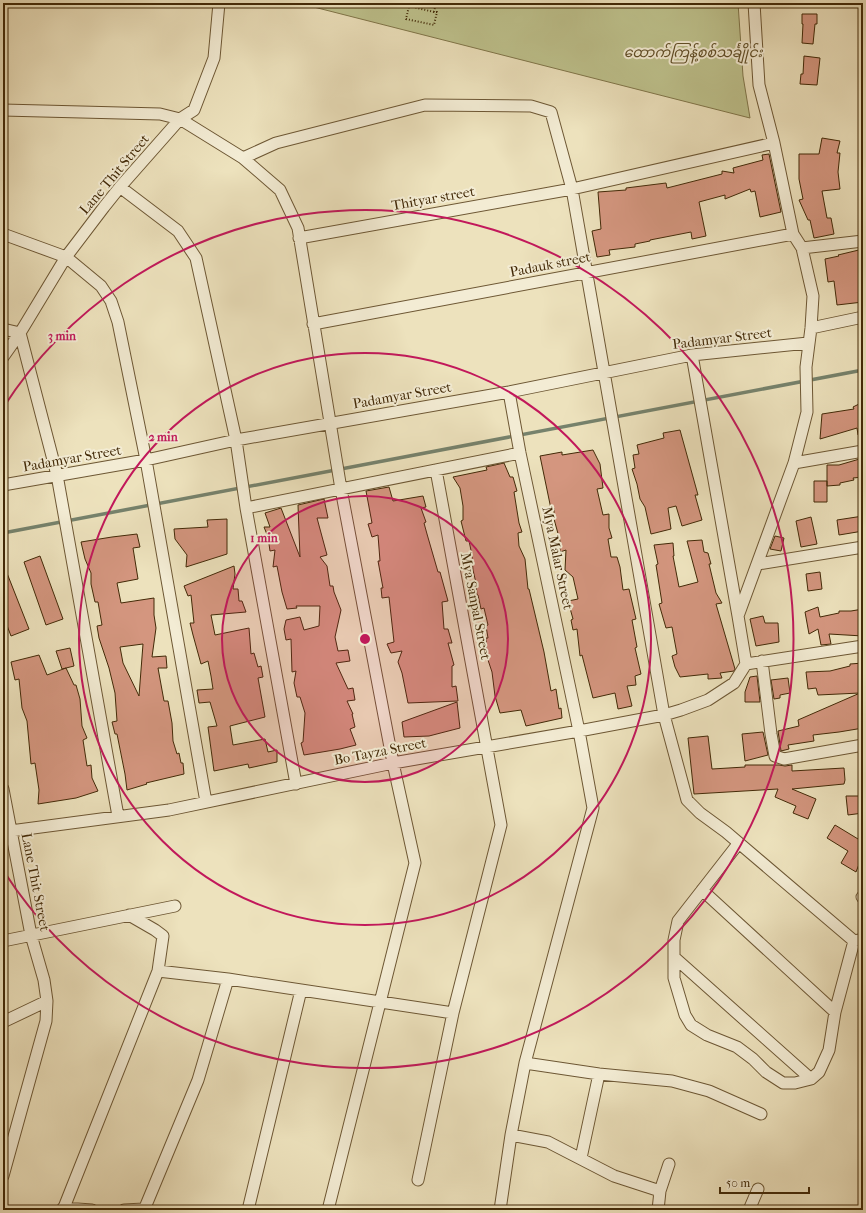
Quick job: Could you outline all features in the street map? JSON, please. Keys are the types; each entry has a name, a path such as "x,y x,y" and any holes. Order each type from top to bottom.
{"street":[{"name":"Lane Thit Street","path":"3,356 20,333 66,257 120,187 180,119 194,110 214,58 219,3"},
{"path":"738,616 794,463 807,412 806,367 813,296 802,248 793,234 774,143 758,85 754,3"},
{"path":"243,158 276,143 425,105 531,106 551,112 572,189 664,715 687,800 700,813 726,832 738,844 858,940 835,1012 829,1050 819,1072 811,1079 795,1083 783,1082 766,1072 753,1059 737,1047 707,1035 691,1026 685,1015 674,978 674,940 678,921 738,844"},
{"path":"3,110 160,114 180,119 243,158 280,190 298,228 341,489 393,763 414,862 328,1210"},
{"name":"Thityar street","path":"299,238 572,189 774,143"},
{"path":"120,187 178,231 196,258 236,440 246,508 296,784"},
{"path":"3,234 66,257 101,286 110,301 118,322 146,460 206,802"},
{"name":"Padauk street","path":"313,324 793,234"},
{"path":"802,248 863,241"},
{"path":"811,328 863,317"},
{"path":"3,329 20,333 58,475 118,816"},
{"name":"Padamyar Street","path":"3,485 146,460 236,440 508,392 692,355 808,343"},
{"path":"692,355 746,664 863,646"},
{"name":"Mya Malar Street","path":"500,1210 511,1135 525,1063 592,808 579,731 508,392"},
{"path":"794,463 863,451"},
{"path":"246,508 520,453"},
{"name":"Mya Sanpal Street","path":"418,1180 453,1013 501,825 436,470"},
{"path":"758,564 863,547"},
{"path":"762,661 770,734 774,756 784,759 863,745"},
{"name":"Bo Tayza Street","path":"7,831 169,810 393,763 664,715 708,700 734,683 746,664"},
{"name":"Lane Thit Street","path":"3,789 7,831 31,935 47,993 46,1020 3,1176"},
{"path":"702,890 835,1012"},
{"path":"3,941 176,906"},
{"path":"92,1210 63,1209 158,971 162,936 155,930 129,915"},
{"path":"674,957 811,1079"},
{"path":"158,971 228,979 453,1013"},
{"path":"124,1210 144,1209 198,1080 228,979"},
{"path":"248,1210 301,990"},
{"path":"3,1022 47,1001"},
{"path":"525,1063 599,1074 672,1081 709,1091 761,1114"},
{"path":"581,1158 599,1074"},
{"path":"511,1135 548,1142 614,1176 660,1191"},
{"path":"658,1210 660,1191 669,1164"},
{"path":"749,1210 758,1189"}],"path":[{"path":"412,7 413,3"},
{"path":"434,12 436,3"},
{"path":"409,6 434,12 437,12 434,25 406,19 409,6"}],"green space":[{"name":"ထောက်ကြန့်စစ်သင်္ချိုင်း","path":"298,3 738,3 743,76 750,118"}],"building":[{"path":"802,14 817,14 817,24 815,24 813,44 802,43"},
{"path":"804,56 820,58 817,85 800,84 801,74 803,74"},
{"path":"822,138 840,141 837,153 840,153 838,172 840,189 822,191 827,218 831,218 834,234 814,238 810,220 808,220 799,200 803,199 799,179 799,154 819,154"},
{"path":"769,154 781,212 760,217 755,191 751,192 750,189 725,199 725,195 699,202 706,236 692,239 691,232 635,244 635,247 609,250 610,255 597,257 592,231 601,229 598,192 626,190 626,188 666,183 667,188 722,174 722,171 734,173 733,168 763,160 762,155"},
{"path":"863,249 863,302 837,305 834,281 828,282 825,259"},
{"path":"863,402 863,434 858,435 857,428 820,439 822,414 854,409 853,407"},
{"path":"680,430 698,495 695,495 702,520 682,526 676,506 668,508 671,529 651,534 645,507 640,499 632,469 635,468 633,455 639,454 637,445 664,438 663,433"},
{"path":"593,450 600,464 603,488 597,489 603,515 609,514 609,528 612,538 608,539 611,557 617,557 623,590 629,589 636,619 632,620 637,647 635,648 641,674 635,676 636,685 627,686 632,706 618,709 615,693 593,698 582,655 580,656 577,629 573,630 571,620 573,619 568,601 578,599 573,577 565,570 566,550 560,552 560,541 554,519 554,508 551,509 540,456 562,452 562,455"},
{"path":"863,458 863,477 853,478 854,480 840,483 840,485 827,486 827,465 839,465"},
{"path":"504,463 510,477 513,477 517,491 514,492 522,532 518,533 519,546 525,559 528,589 544,652 551,691 556,689 562,718 526,726 521,710 500,713 495,696 492,672 487,657 486,638 488,638 486,626 488,625 484,608 481,609 477,595 469,541 466,541 461,521 463,520 463,506 460,488 453,477 487,470 486,467"},
{"path":"814,481 827,481 827,502 814,502"},
{"path":"389,487 393,501 423,496 426,507 421,508 426,522 424,523 448,601 442,602 444,629 448,629 452,643 448,643 454,665 452,666 452,687 456,686 458,701 408,703 402,673 398,662 402,651 391,653 387,644 394,642 389,597 382,598 381,588 383,588 378,561 380,561 378,535 372,537 368,524 372,523 366,491"},
{"path":"324,499 328,518 317,518 327,555 320,557 327,566 330,586 333,586 341,610 335,637 338,651 348,650 350,661 336,663 348,689 353,688 355,700 347,701 353,714 355,727 350,729 356,745 304,755 301,743 303,742 305,713 300,697 297,697 294,683 296,671 292,672 291,639 286,640 284,629 286,620 300,617 304,630 319,626 320,606 296,606 297,608 287,609 277,566 273,567 275,550 270,551 268,537 264,527 270,527 265,513 281,508 300,557 298,505"},
{"path":"863,516 863,531 839,535 837,520"},
{"path":"811,517 817,544 801,547 796,521"},
{"path":"227,519 227,554 186,567 187,555 175,539 174,529 208,527 207,520"},
{"path":"137,534 140,547 133,548 138,579 117,583 121,603 154,598 156,628 152,657 166,656 167,668 158,668 164,701 168,701 172,723 173,741 177,754 179,753 181,763 183,763 184,774 146,783 147,784 127,790 117,734 115,734 112,722 117,721 115,693 109,668 99,638 97,626 102,625 98,602 95,602 91,584 91,573 85,559 81,542","holes":["143,644 139,696 123,663 120,647"]},
{"path":"775,536 784,538 781,551 770,549"},
{"path":"702,540 704,552 708,553 711,564 709,564 716,593 722,603 716,604 735,669 734,671 720,673 722,678 708,679 708,674 680,677 672,656 677,654 672,627 666,628 659,604 662,603 656,565 658,564 654,545 673,543 673,556 679,587 698,582 687,541"},
{"path":"40,556 63,619 46,625 24,562"},
{"path":"3,563 29,629 11,636 3,615"},
{"path":"234,566 235,574 233,589 238,589 239,601 242,601 246,612 211,615 215,635 249,628 251,654 254,653 258,667 261,666 263,677 258,678 265,717 230,726 233,745 265,739 268,752 277,750 277,762 249,768 248,764 214,771 208,727 217,726 210,702 199,703 197,690 213,689 211,676 208,661 201,664 190,623 194,623 191,595 188,596 184,586"},
{"path":"820,572 822,589 808,591 806,574"},
{"path":"818,607 820,617 839,613 839,611 863,609 863,636 829,634 831,644 821,645 818,629 809,634 805,612"},
{"path":"763,616 765,623 778,623 779,642 756,646 750,619"},
{"path":"70,648 74,666 62,669 56,651"},
{"path":"39,655 47,675 66,668 74,685 76,685 80,699 82,726 87,738 83,740 87,766 91,765 92,778 98,791 76,798 38,804 39,790 35,763 31,764 27,721 22,708 19,679 15,680 11,662"},
{"path":"863,663 863,728 813,735 814,741 788,745 789,749 781,751 778,731 799,726 798,720 860,693 818,695 816,688 808,689 806,672 830,671 850,666 850,664"},
{"path":"757,676 760,702 745,702 745,692 750,677"},
{"path":"788,678 790,693 780,695 780,698 774,699 771,680"},
{"path":"457,702 460,728 429,736 404,737 402,722"},
{"path":"763,732 768,755 745,761 742,734"},
{"path":"708,736 712,769 745,767 745,765 792,765 792,771 844,768 844,784 792,789 816,799 808,819 793,813 796,806 775,797 778,789 694,794 688,738"},
{"path":"846,796 863,796 863,813 848,815"},
{"path":"835,825 863,842 863,854 856,872 841,863 848,851 827,838"}],"waterway":[{"path":"3,533 863,370"}]}
